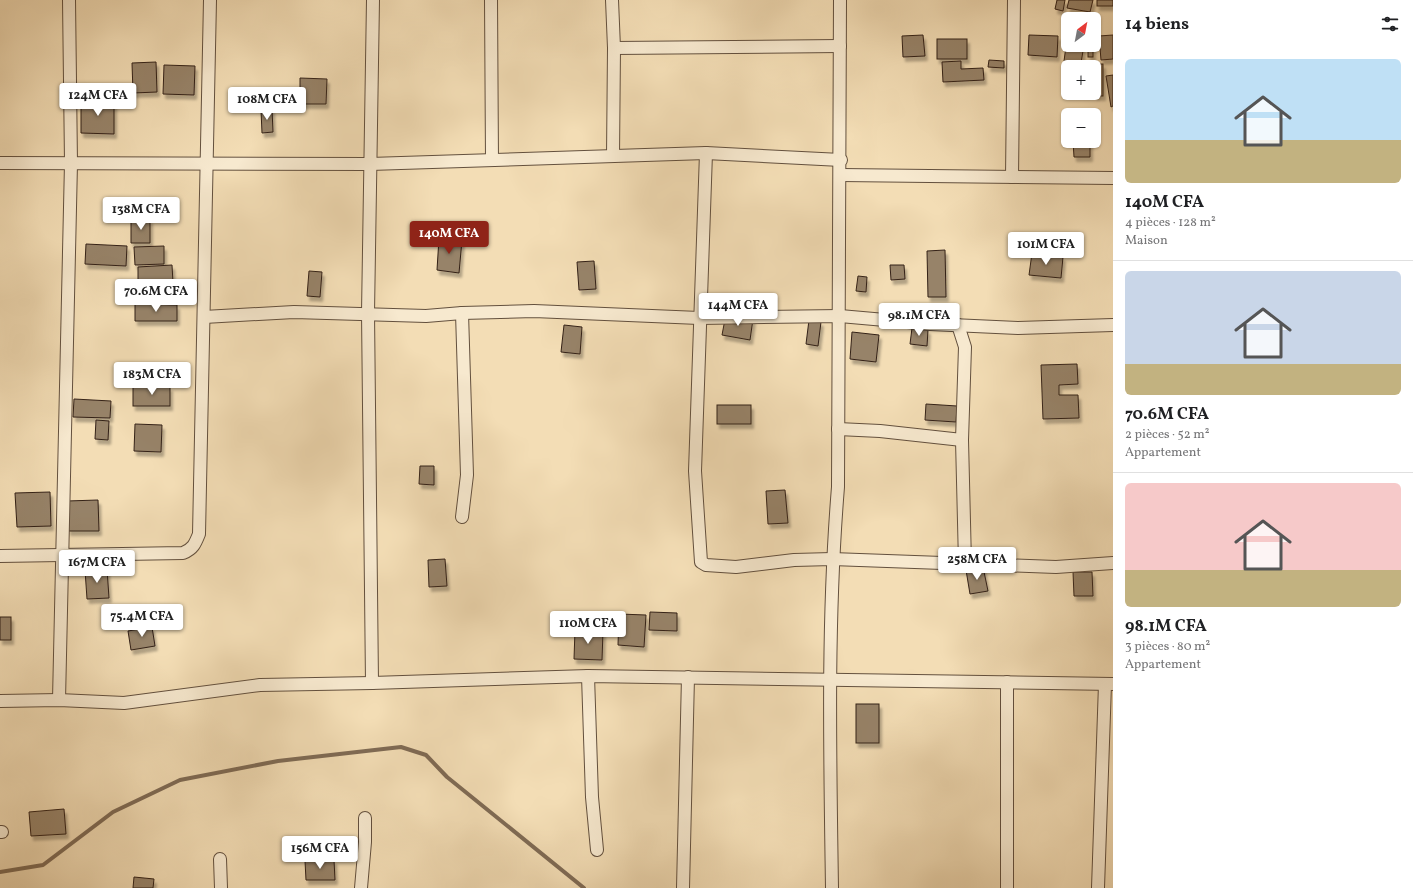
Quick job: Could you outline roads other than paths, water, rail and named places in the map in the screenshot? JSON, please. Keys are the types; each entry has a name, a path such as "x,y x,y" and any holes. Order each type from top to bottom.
{"street":[{"path":"59,700 71,163 69,0"},
{"path":"0,556 183,553 192,550 199,534 210,0"},
{"path":"372,683 368,313 373,0"},
{"path":"491,0 492,160"},
{"path":"612,0 614,48 613,156"},
{"path":"832,888 829,679 832,559 838,487 841,160 840,0"},
{"path":"1012,177 1014,0"},
{"path":"614,48 840,46"},
{"path":"0,163 370,164 706,153 841,160"},
{"path":"706,153 699,318 695,471 701,562 706,565 736,567 794,560 832,559 1056,567 1113,563"},
{"path":"840,175 1113,178"},
{"path":"204,317 294,312 368,313 426,316 462,313 534,311 699,318 840,316 1018,328 1113,325"},
{"path":"462,313 467,475 462,517"},
{"path":"958,325 965,347 962,440 965,563"},
{"path":"838,429 880,431 962,440"},
{"path":"588,676 592,797 597,850"},
{"path":"0,701 59,700 124,703 260,685 588,676 1109,684 1098,888"},
{"path":"683,888 688,677"},
{"path":"1007,682 1007,888"},
{"path":"361,888 365,842 365,818"},
{"path":"220,858 221,888"}],"waterway":[{"path":"0,872 43,865 113,812 180,780 278,761 401,747 426,755 447,777 584,888"}]}
